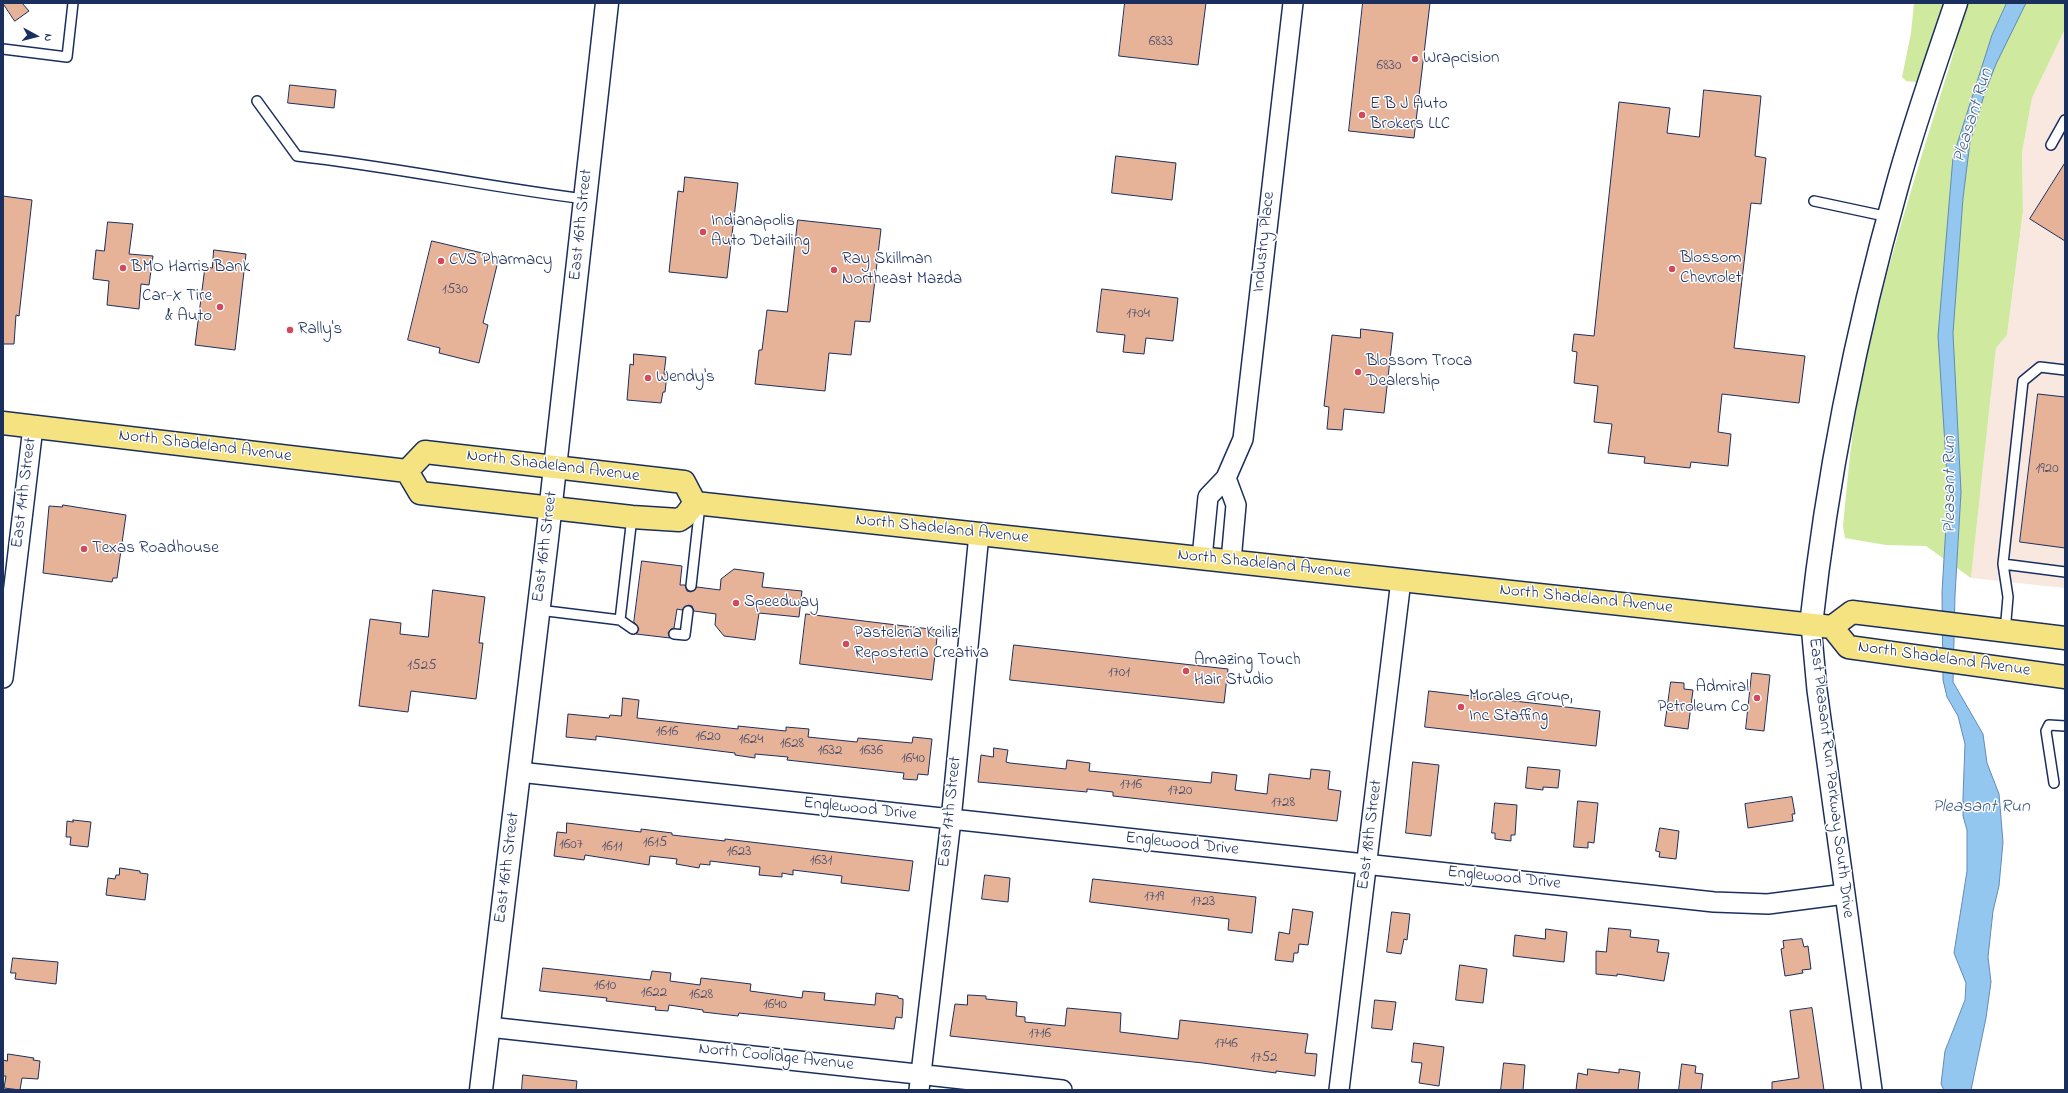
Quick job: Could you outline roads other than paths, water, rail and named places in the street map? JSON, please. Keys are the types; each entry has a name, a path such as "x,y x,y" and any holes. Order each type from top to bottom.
{"main road":[{"name":"North Shadeland Avenue","path":"3,423 407,471 425,452 684,482 698,503 1811,625 1832,627 1852,612 2065,638"},
{"path":"407,471 420,493 632,517 680,520 698,503"},
{"name":"North Shadeland Avenue","path":"1832,627 1848,647 1894,652 2065,677"}],"street":[{"name":"East 16th Street","path":"481,1090 556,467 607,3"},
{"name":"Industry Place","path":"1202,558 1208,497 1226,478 1243,439 1293,3"},
{"name":"East Pleasant Run Parkway South Drive","path":"1872,1090 1816,683 1811,625 1821,539 1840,427 1862,325 1888,218 1911,141 1956,3"},
{"name":"East 14th Street","path":"3,678 33,427"},
{"path":"1226,478 1236,505 1230,561"},
{"name":"East 17th Street","path":"920,1082 951,820 979,534"},
{"name":"East 18th Street","path":"1339,1090 1401,580"},
{"name":"Englewood Drive","path":"519,772 1727,903 1768,904 1845,894"},
{"name":"North Coolidge Avenue","path":"489,1027 920,1082 1062,1090"}],"lane":[{"path":"3,49 66,57 72,3"},
{"path":"257,101 297,156 371,165 516,190 585,199"},
{"path":"2051,145 2065,120"},
{"path":"1814,201 1888,218"},
{"path":"1995,630 2008,597 2003,564 2023,381 2040,367 2065,370"},
{"path":"691,586 698,503"},
{"path":"620,620 632,517"},
{"path":"2003,564 2065,572"},
{"path":"539,610 620,620 633,628"},
{"path":"674,634 685,635 688,611"},
{"path":"2054,783 2046,731 2049,725 2065,726"}],"water":[{"name":"Pleasant Run","path":"2007,3 2026,3 1996,64 1985,92 1970,142 1963,198 1953,333 1961,492 1955,595 1953,682 1983,734 1987,763 1999,794 2003,842 1999,886 1993,911 1988,957 1991,982 1986,1018 1971,1090 1944,1090 1941,1084 1945,1051 1965,1000 1966,983 1954,953 1967,871 1967,830 1963,816 1965,744 1958,716 1947,697 1943,680 1942,592 1948,492 1938,336 1953,157 1992,35"}],"place":[{"name":"Wrapcision","path":"1415,59"},
{"name":"E B J Auto Brokers LLC","path":"1362,115"},
{"name":"Indianapolis Auto Detailing","path":"703,232"},
{"name":"CVS Pharmacy","path":"441,261"},
{"name":"BMO Harris Bank","path":"123,268"},
{"name":"Blossom Chevrolet","path":"1672,269"},
{"name":"Ray Skillman Northeast Mazda","path":"834,270"},
{"name":"Car-X Tire & Auto","path":"220,307"},
{"name":"Rally's","path":"290,330"},
{"name":"Blossom Troca Dealership","path":"1358,372"},
{"name":"Wendy's","path":"648,378"},
{"name":"Texas Roadhouse","path":"84,549"},
{"name":"Speedway","path":"736,603"},
{"name":"Pasteleria Keiliz Reposteria Creativa","path":"846,644"},
{"name":"Amazing Touch Hair Studio","path":"1186,671"},
{"name":"Admiral Petroleum Co","path":"1757,698"},
{"name":"Morales Group, Inc Staffing","path":"1461,707"}]}
